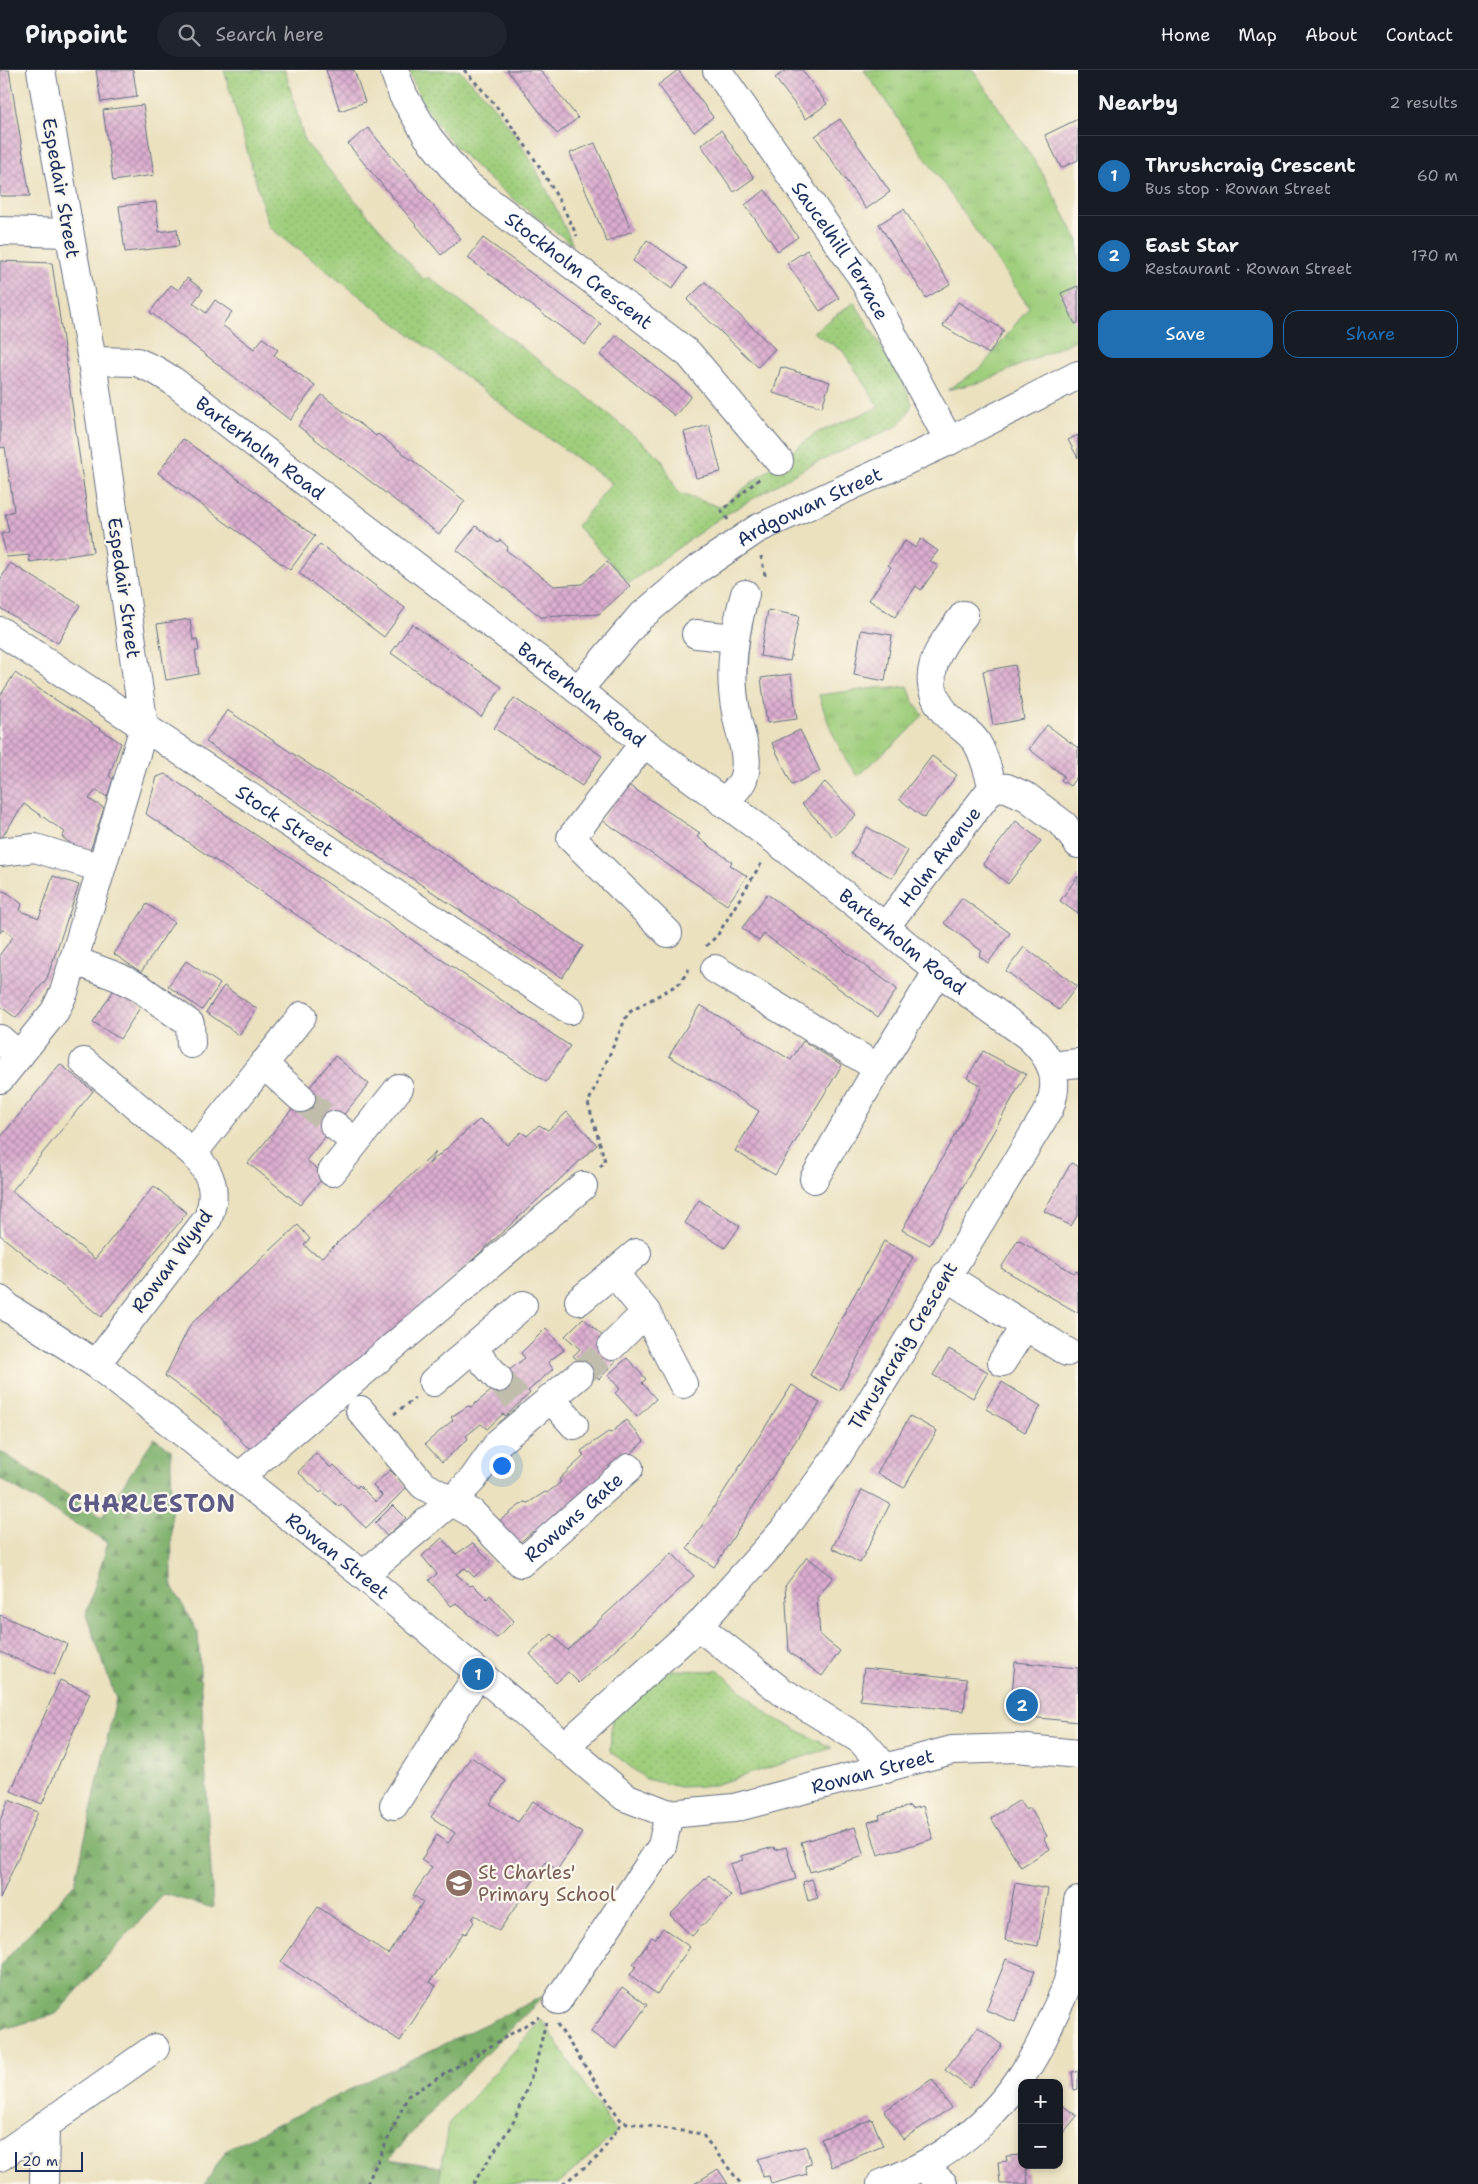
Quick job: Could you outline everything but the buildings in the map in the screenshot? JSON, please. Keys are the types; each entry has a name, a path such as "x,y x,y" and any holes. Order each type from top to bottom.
{"street":[{"name":"Espedair Street","path":"0,1078 10,1047 55,1011 64,992 144,727 92,362 41,70"},
{"name":"Stockholm Crescent","path":"394,70 403,95 428,137 466,184 688,354 779,461"},
{"name":"Saucelhill Terrace","path":"717,70 862,278 949,441"},
{"path":"0,231 68,233"},
{"name":"Barterholm Road","path":"92,362 137,362 173,381 578,690 644,743 775,840 938,971 1065,1065"},
{"name":"Ardgowan Street","path":"578,690 639,618 695,572 741,539 787,514 949,441 1078,375"},
{"path":"722,802 744,779 747,764 732,682 735,638 745,594"},
{"path":"964,615 936,653 932,669 932,686 938,702 948,715 970,734 978,744 993,787 1012,789 1027,797 1064,825 1078,844"},
{"name":"Stock Street","path":"0,631 570,1010"},
{"path":"696,634 735,638"},
{"path":"644,743 571,838 668,933"},
{"name":"Holm Avenue","path":"885,927 993,787"},
{"path":"0,852 36,848 101,868"},
{"path":"73,960 118,977 140,988 190,1024 191,1044"},
{"path":"702,963 878,1068"},
{"path":"814,1180 878,1068 938,971"},
{"path":"193,1153 302,1016"},
{"name":"Rowan Wynd","path":"84,1062 193,1153 205,1166 213,1185 214,1204 208,1218 96,1364"},
{"path":"263,1064 300,1098"},
{"name":"Thrushcraig Crescent","path":"564,1747 698,1626 783,1531 830,1466 1049,1109 1055,1085 1065,1065"},
{"path":"332,1172 398,1088"},
{"path":"334,1126 355,1142"},
{"path":"239,1477 583,1186"},
{"path":"579,1301 638,1253"},
{"path":"614,1273 646,1312 683,1384"},
{"path":"945,1276 1067,1352"},
{"name":"Rowan Street","path":"0,1300 10,1309 96,1364 363,1575 625,1797 669,1814 734,1808 952,1750 1017,1748 1078,1754"},
{"path":"433,1382 473,1350 523,1305"},
{"path":"612,1346 646,1312"},
{"path":"1002,1362 1025,1326"},
{"path":"473,1350 498,1378"},
{"path":"363,1575 452,1501 473,1479 499,1442 579,1376"},
{"path":"550,1398 574,1424"},
{"name":"Rowans Gate","path":"368,1419 423,1485 472,1513 521,1563 629,1468"},
{"path":"698,1626 781,1690 861,1740 886,1768"},
{"path":"394,1805 478,1674"},
{"path":"554,2005 662,1846 669,1814"},
{"path":"881,2184 922,2166 960,2143 990,2117 1021,2079 1043,2043 1073,1986 1078,1901"},
{"path":"0,2156 155,2048"},
{"path":"44,2184 45,2125"},
{"path":"922,2166 943,2184"}],"path":[{"path":"464,70 490,97 530,150 561,203 578,239"},
{"path":"741,539 722,511 779,461"},
{"path":"583,1186 605,1162 588,1103 628,1013 680,983 702,963 775,840"},
{"path":"368,1419 433,1382"},
{"path":"554,2005 622,2122"},
{"path":"367,2184 408,2096 554,2005"},
{"path":"473,2184 514,2121 535,2067 554,2005"},
{"path":"563,2184 600,2156 622,2122"},
{"path":"622,2122 702,2134 741,2184"}],"green space":[{"path":"224,70 285,70 305,142 423,279 430,278 586,396 661,458 678,493 720,507 816,433 879,407 843,351 813,332 854,302 903,382 912,404 906,416 897,426 807,467 720,518 629,583 577,526 612,483 521,419 269,227"},
{"path":"409,70 459,70 481,92 514,133 525,151 546,188 573,245 511,197 472,163 454,144 422,102"},
{"path":"864,70 973,70 1040,169 1078,241 1078,339 985,381 947,390 982,367 1029,307"},
{"path":"908,686 913,701 923,715 910,730 857,776 835,737 819,695"},
{"path":"154,1438 171,1450 172,1586 198,1633 213,1908 164,1894 56,2014 0,2030 0,1966 75,1883 116,1699 86,1614 108,1543 0,1479 0,1451 102,1517"},
{"path":"670,1670 719,1671 770,1716 832,1748 711,1786 679,1787 646,1779 610,1751 612,1717"},
{"path":"545,1995 444,2096 389,2159 441,2167 439,2184 205,2184 227,2149"},
{"path":"542,2020 616,2133 558,2184 439,2184 448,2124"}],"tunnel":[{"path":"301,1098 334,1125"},
{"path":"579,1375 612,1346"},
{"path":"498,1378 530,1414"}],"place":[{"name":"Thrushcraig Crescent","path":"478,1674"},
{"name":"East Star","path":"1022,1705"},
{"name":"St Charles' Primary School","path":"459,1883"}],"district":[{"name":"CHARLESTON","path":"152,1504"}]}
